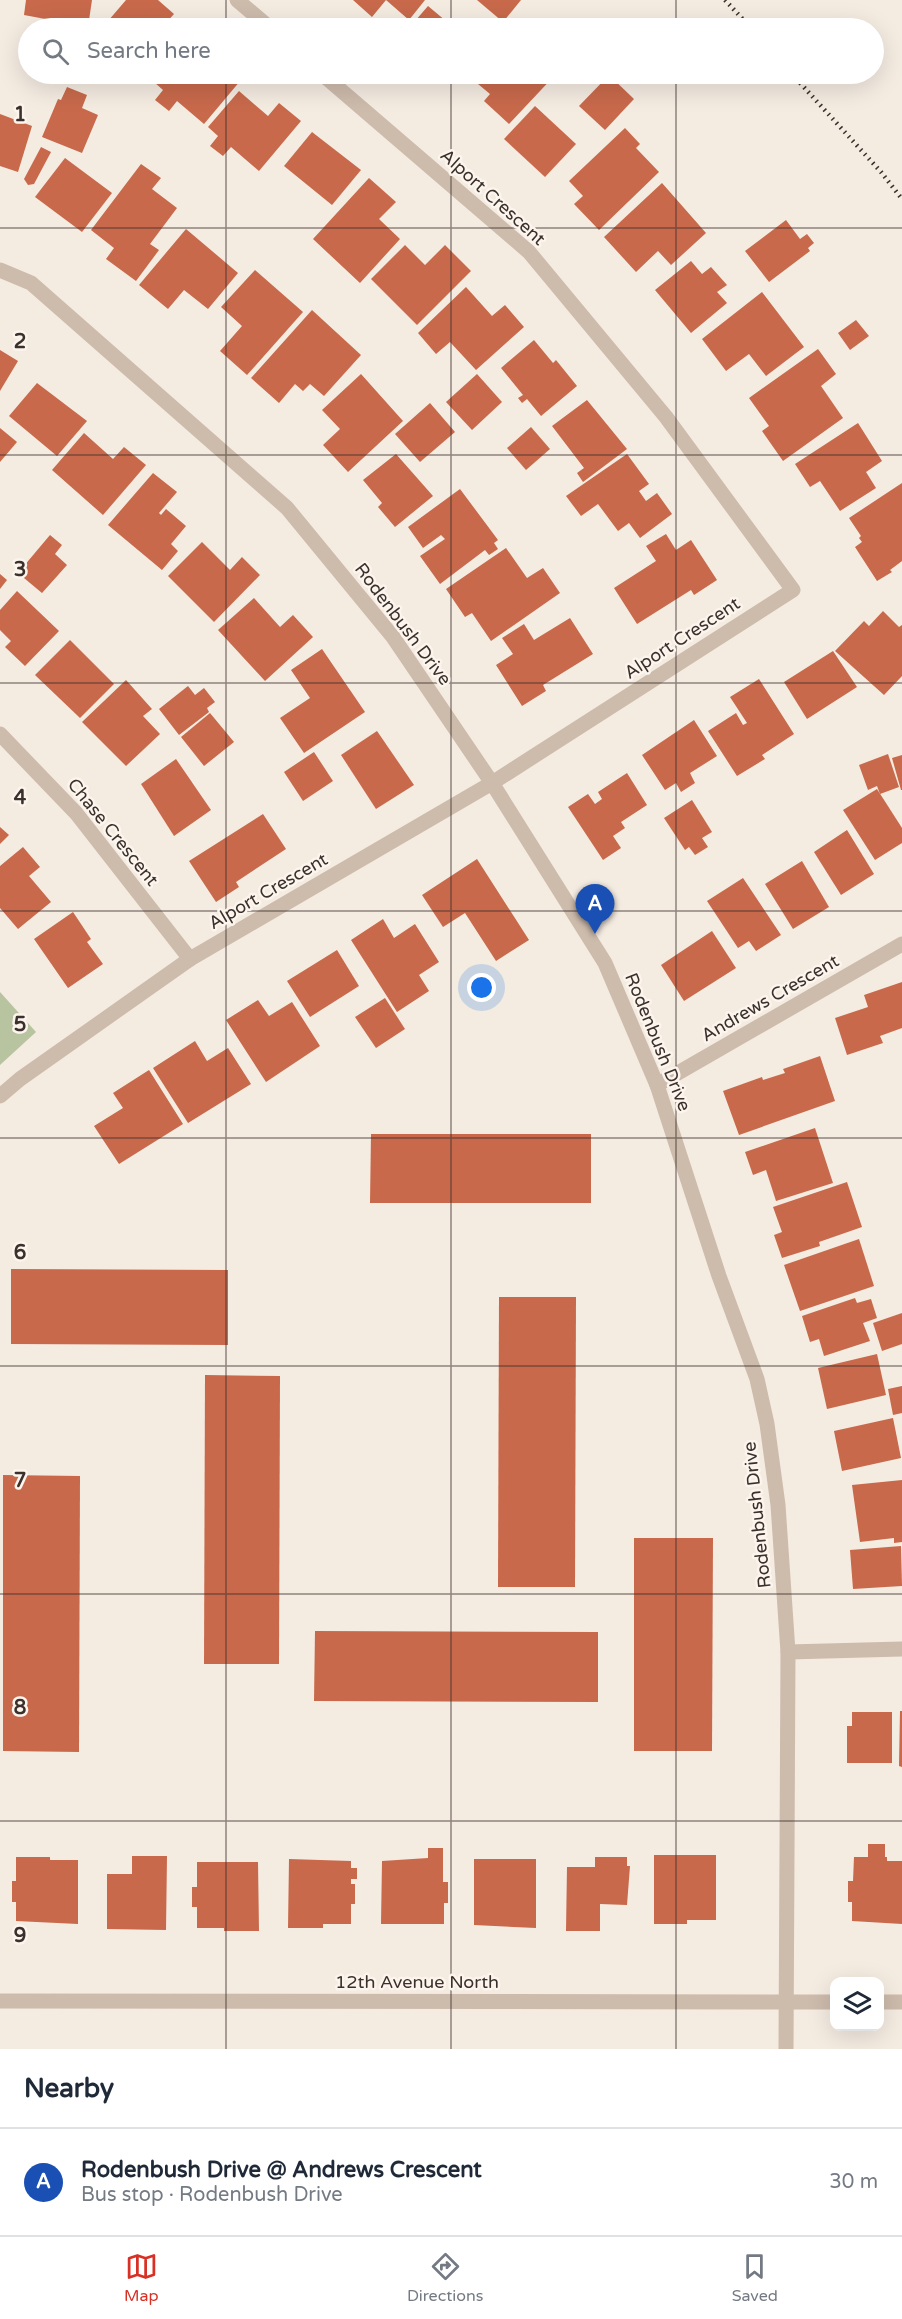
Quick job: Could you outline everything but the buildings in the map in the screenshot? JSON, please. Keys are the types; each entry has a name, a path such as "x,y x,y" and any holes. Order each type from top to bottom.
{"street":[{"path":"237,0 258,18"},
{"name":"Alport Crescent","path":"0,1096 190,959 492,783 793,590 666,417 529,252 334,84"},
{"name":"Rodenbush Drive","path":"0,270 31,284 287,508 393,637 492,783 605,963 657,1085 719,1276 757,1379 767,1424 778,1505 788,1652 786,2049"},
{"name":"Chase Crescent","path":"0,734 76,813 190,959"},
{"name":"Andrews Crescent","path":"657,1085 902,944"},
{"path":"788,1652 902,1649"},
{"name":"12th Avenue North","path":"0,2001 830,2002"},
{"path":"884,2002 902,2002"}],"green space":[{"path":"0,992 36,1032 0,1065"}],"railway":[{"path":"725,0 742,18"},
{"path":"801,84 881,172 902,199"}],"place":[{"name":"Rodenbush Drive @ Andrews Crescent","path":"595,934"}]}
